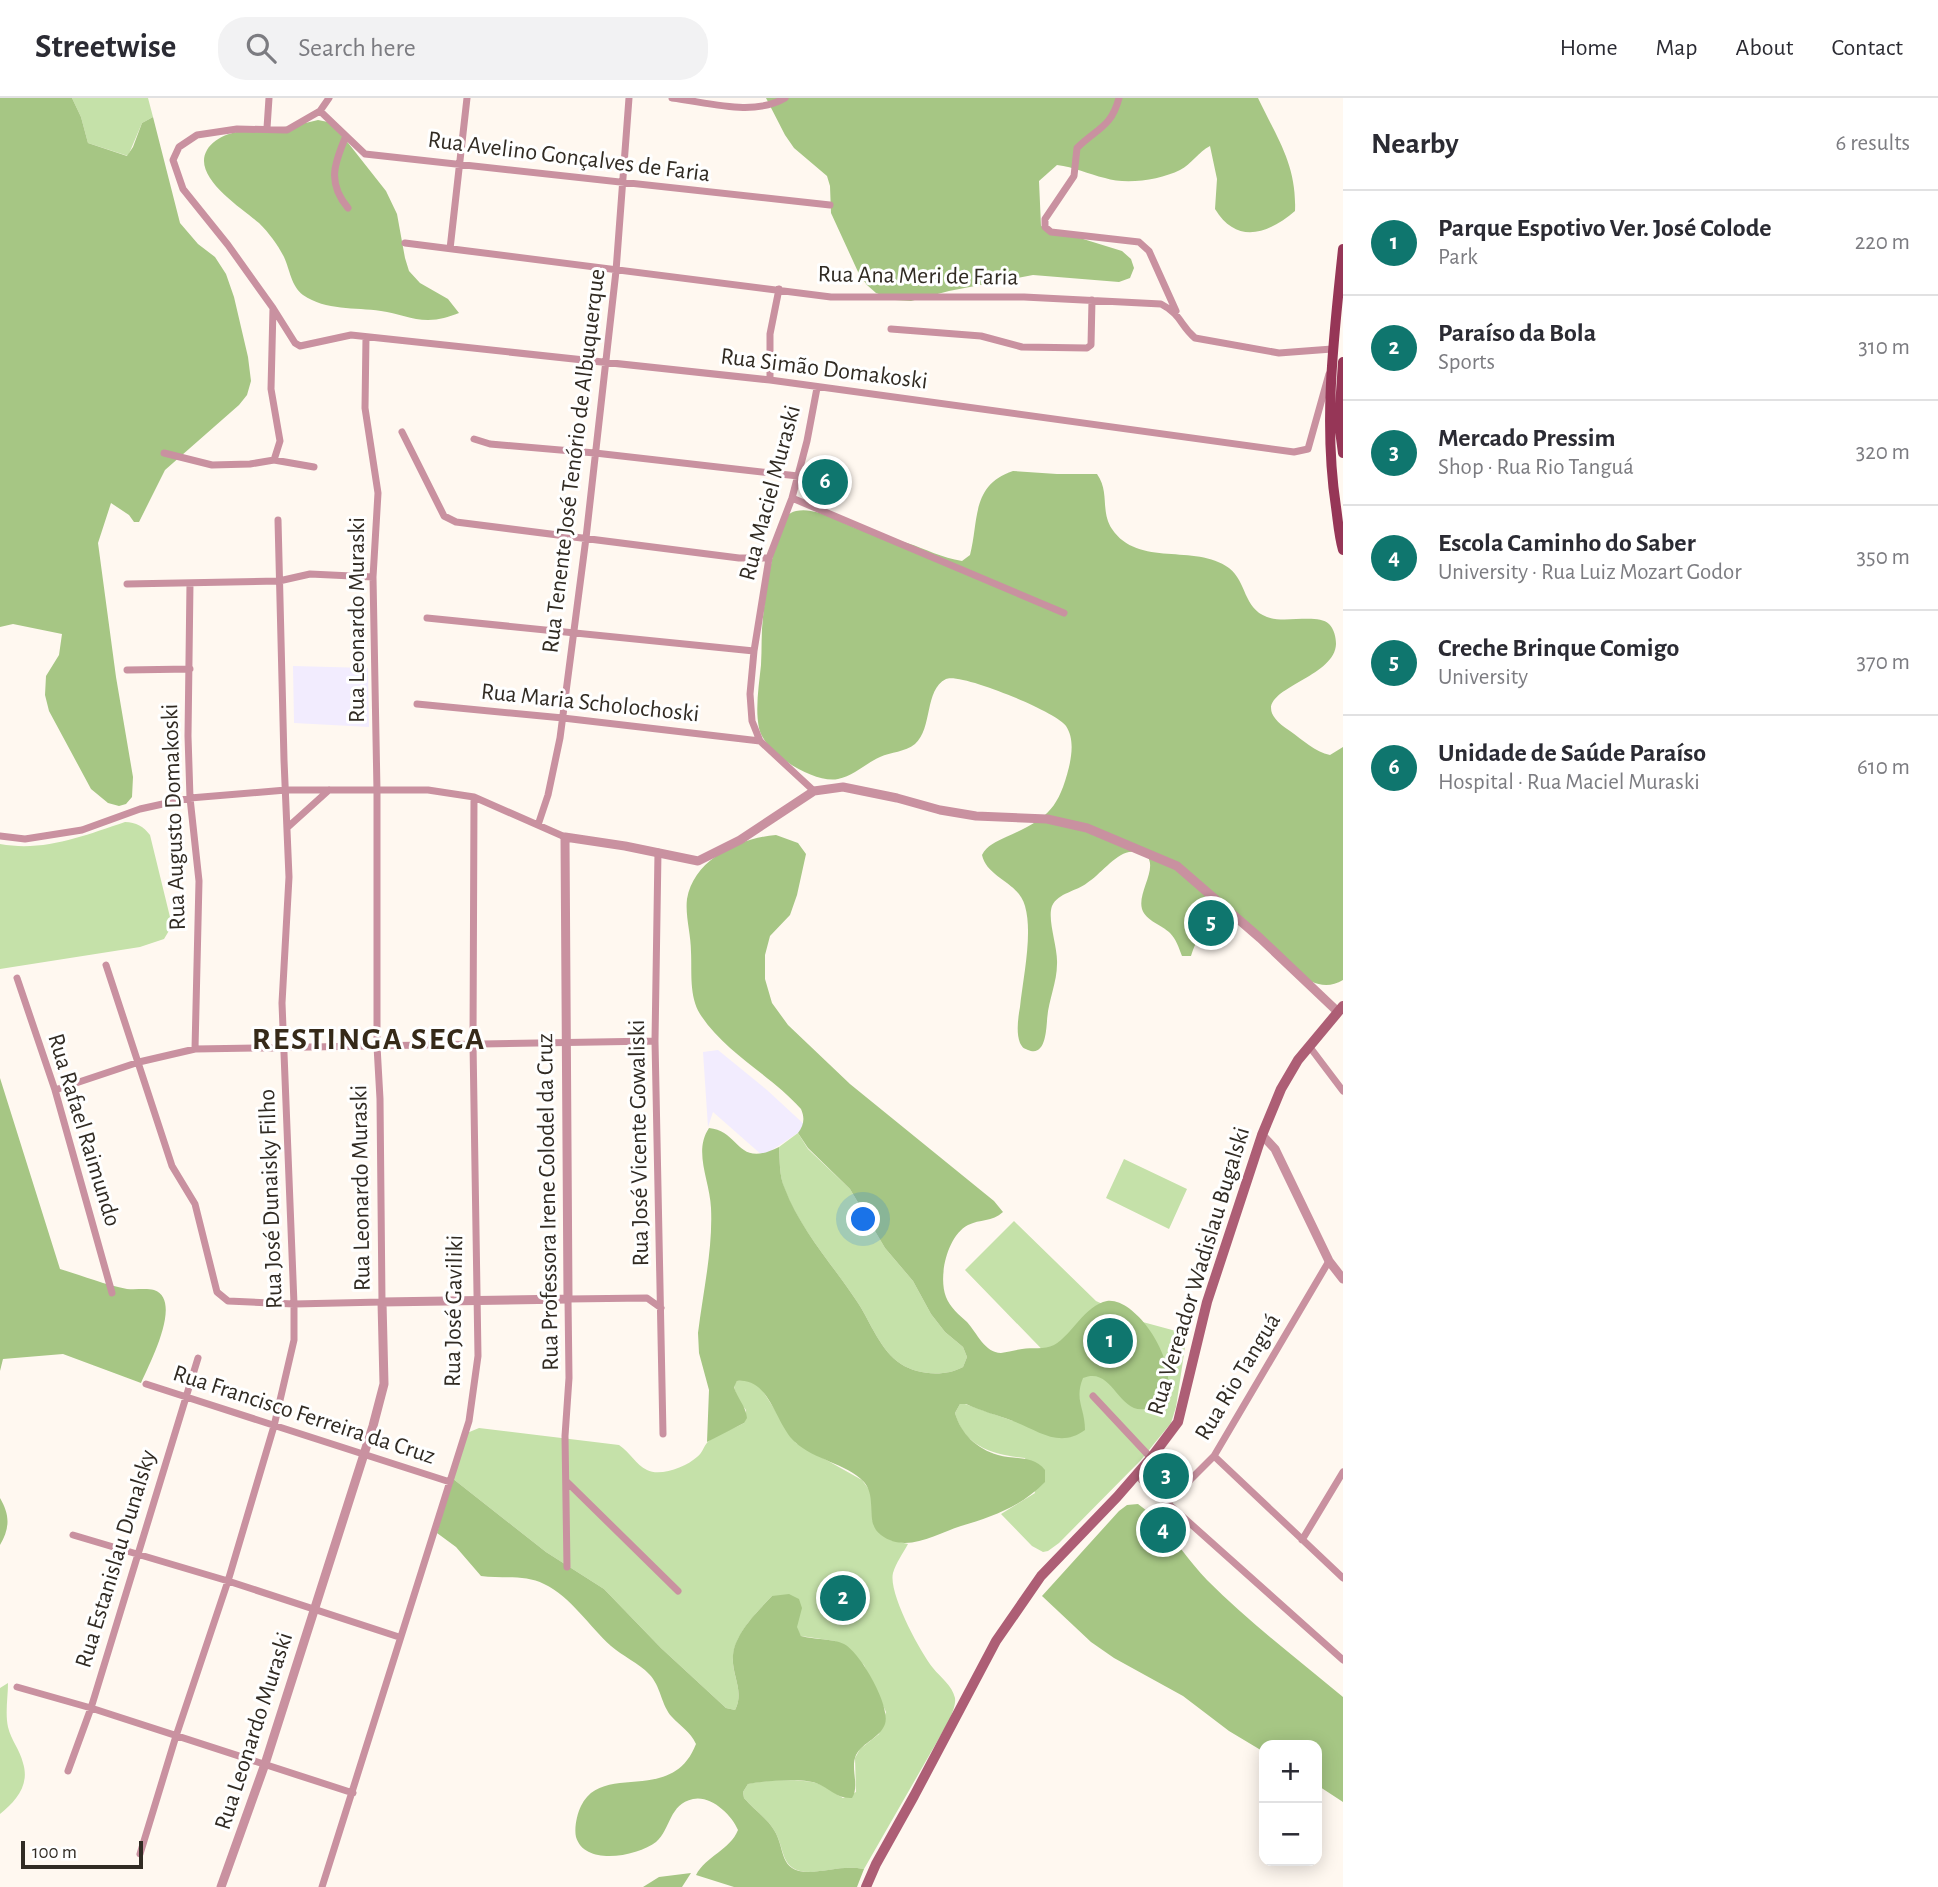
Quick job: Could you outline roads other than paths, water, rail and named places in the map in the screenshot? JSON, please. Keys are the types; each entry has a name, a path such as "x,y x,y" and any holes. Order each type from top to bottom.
{"main road":[{"path":"1343,249 1331,370 1331,477 1343,550"},
{"path":"1343,362 1339,424 1343,453"},
{"name":"Rua Vereador Wadislau Bugalski","path":"866,1887 996,1641 1041,1576 1136,1475 1178,1423 1207,1302 1262,1135 1280,1089 1309,1046 1340,1009"}],"street":[{"path":"267,128 269,98"},
{"path":"274,460 280,441 271,388 273,308 228,245 183,189 173,160 179,146 197,135 267,128 287,130 320,111 330,98"},
{"path":"450,249 467,98"},
{"name":"Rua Tenente José Tenório de Albuquerque","path":"538,825 548,795 563,718 586,538 616,271 629,98"},
{"path":"672,98 756,108 785,98"},
{"path":"1119,98 1115,113 1106,126 1089,136 1077,148 1074,176 1045,219 1045,227 1051,232 1139,242 1149,251 1176,312 1187,331 1195,338 1279,353 1332,349"},
{"name":"Rua Avelino Gonçalves de Faria","path":"320,111 365,154 830,205"},
{"path":"346,136 334,172 339,197 348,208"},
{"name":"Rua Ana Meri de Faria","path":"405,243 831,297 1024,297 1161,304 1176,312"},
{"path":"770,380 770,334 779,289"},
{"path":"891,329 981,336 1022,347 1087,348 1091,345 1091,300"},
{"name":"Rua Simão Domakoski","path":"273,308 295,343 300,346 351,335 770,380 1294,452 1308,449 1331,370"},
{"name":"Rua Leonardo Muraski","path":"221,1887 265,1765 384,1384 377,1046 377,791 373,577 378,493 365,408 366,337"},
{"name":"Rua Maciel Muraski","path":"760,741 752,721 750,694 769,558 792,498 817,388"},
{"path":"402,432 444,516 456,522 739,558 769,558"},
{"path":"474,439 490,444 798,476"},
{"path":"164,453 212,465 274,460 314,467"},
{"path":"792,498 1064,613"},
{"name":"Rua José Dunaisky Filho","path":"140,1854 228,1581 274,1426 294,1340 286,1049 282,1003 289,877 278,520"},
{"path":"127,584 279,581 310,574 373,577"},
{"name":"Rua Augusto Domakoski","path":"190,583 188,736 190,798 199,881 195,1049"},
{"path":"427,618 754,651"},
{"path":"127,670 190,669"},
{"name":"Rua Maria Scholochoski","path":"417,704 760,741"},
{"path":"760,741 814,791"},
{"path":"0,836 25,839 82,830 140,809 190,798 286,790 428,790 474,797 565,836 698,861 740,840 814,791 843,787 976,816 1047,819 1087,828 1128,843 1177,866 1340,1009"},
{"path":"288,827 329,790"},
{"name":"Rua José Gaviliki","path":"322,1887 399,1637 470,1421 478,1356 473,1043 474,797"},
{"name":"Rua Professora Irene Colodel da Cruz","path":"565,836 569,1378 565,1436 567,1567"},
{"name":"Rua José Vicente Gowaliski","path":"658,852 655,1041 663,1434"},
{"path":"106,965 172,1166 195,1203 218,1292 228,1301 294,1304 647,1298 662,1309"},
{"name":"Rua Rafael Raimundo","path":"18,978 55,1090 112,1293"},
{"path":"55,1090 139,1062 195,1049 655,1041"},
{"path":"1309,1046 1343,1091"},
{"path":"1262,1135 1275,1149 1329,1261 1343,1279"},
{"name":"Rua Rio Tanguá","path":"1167,1503 1214,1456 1329,1261"},
{"name":"Rua Estanislau Dunalsky","path":"68,1771 91,1707 198,1358"},
{"name":"Rua Francisco Ferreira da Cruz","path":"146,1384 450,1482"},
{"path":"1093,1396 1151,1458"},
{"path":"1214,1456 1343,1578"},
{"path":"1302,1540 1343,1472"},
{"path":"1136,1475 1343,1660"},
{"path":"566,1481 678,1591"},
{"path":"73,1535 139,1553 399,1637"},
{"path":"17,1687 91,1707 353,1793"}],"place":[{"name":"Unidade de Saúde Paraíso","path":"825,482"},
{"name":"Creche Brinque Comigo","path":"1211,923"},
{"name":"Parque Espotivo Ver. José Colode","path":"1110,1341"},
{"name":"Mercado Pressim","path":"1166,1476"},
{"name":"Escola Caminho do Saber","path":"1163,1530"},
{"name":"Paraíso da Bola","path":"843,1598"}],"district":[{"name":"RESTINGA SECA","path":"369,1039"}]}
